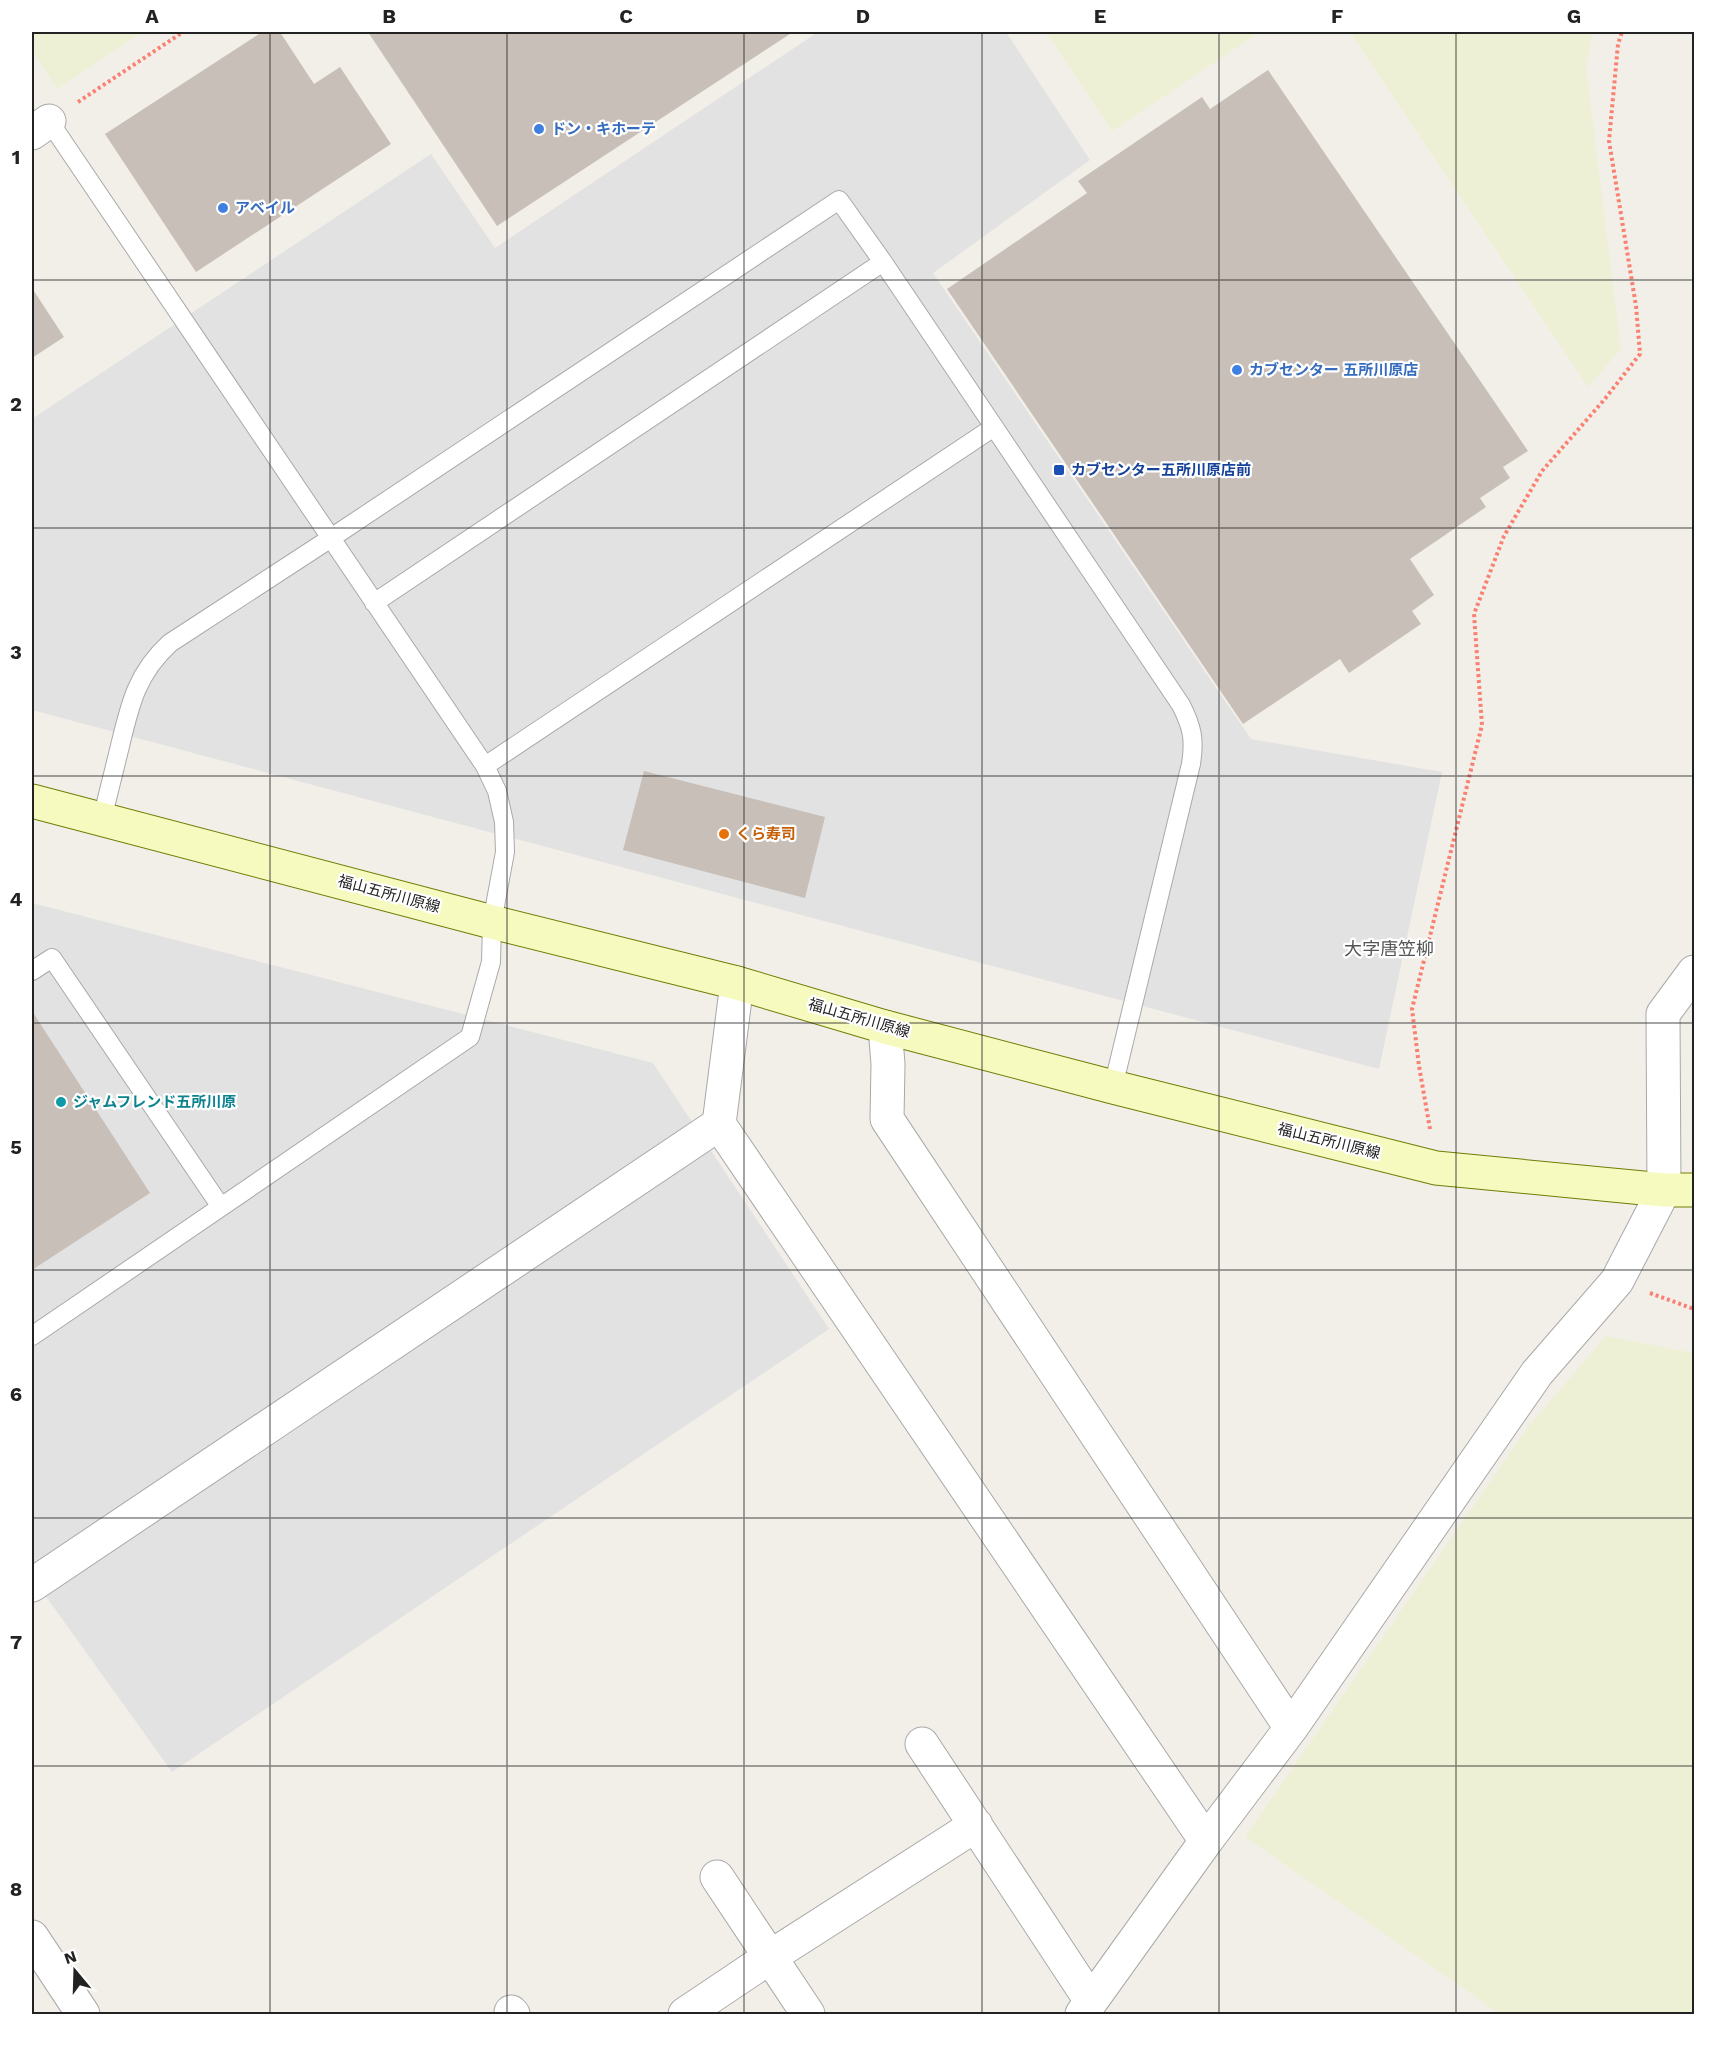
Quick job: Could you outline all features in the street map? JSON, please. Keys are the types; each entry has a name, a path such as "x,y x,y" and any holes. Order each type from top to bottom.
{"main road":[{"name":"福山五所川原線","path":"32,801 492,922 737,983 885,1027 1113,1087 1436,1168 1679,1190"}],"street":[{"path":"922,1744 976,1825 1086,2008 1206,1841 1291,1728 1537,1373 1617,1281 1679,1190 1663,1014 1695,972"},
{"path":"737,983 719,1124 1206,1841"},
{"path":"885,1027 888,1064 887,1119 1291,1728"},
{"path":"32,1586 719,1124"},
{"path":"685,2014 976,1825"},
{"path":"717,1876 808,2014"},
{"path":"32,1937 83,2014"}],"lane":[{"path":"32,1336 470,1036 491,962 492,922 505,852 504,822 497,791 485,766 331,538 40,127"},
{"path":"102,819 132,698 145,671 170,643 839,200 994,427 1180,705 1191,725 1194,744 1191,764 1113,1087"},
{"path":"374,603 883,262"},
{"path":"485,766 994,427"},
{"path":"32,971 52,958 221,1207"}],"path":[{"path":"40,127 183,32"},
{"path":"1436,1168 1412,1009 1482,725 1474,614 1504,536 1542,471 1604,400 1640,354 1636,306 1609,141 1618,44 1622,32"},
{"path":"1617,1281 1695,1309"}],"green space":[{"path":"32,32 142,32 57,89 32,50"},
{"path":"1046,32 1260,32 1112,131"},
{"path":"1350,32 1593,32 1586,67 1621,349 1588,387"},
{"path":"1606,1336 1694,1353 1694,2014 1500,2014 1245,1837 1528,1427"}],"shaded area":[{"path":"818,32 1006,32 1090,160 933,273 1251,739 1442,772 1379,1069 32,710 32,419 431,154 495,248"},
{"path":"32,903 653,1063 829,1329 172,1772 32,1577"}],"building":[{"name":"アベイル","path":"262,32 280,32 314,84 340,67 391,144 196,272 105,134"},
{"name":"ドン・キホーテ","path":"368,32 793,32 497,226"},
{"name":"カブセンター 五所川原店","path":"1268,70 1528,451 1503,467 1510,478 1480,498 1486,507 1410,559 1434,595 1412,611 1421,624 1349,673 1340,659 1243,724 947,289 1087,193 1078,181 1202,97 1210,109"},
{"path":"32,288 64,337 32,358"},
{"name":"くら寿司","path":"644,771 825,817 805,898 623,850"},
{"name":"ジャムフレンド五所川原","path":"32,1011 150,1193 32,1270"}],"place":[{"name":"ドン・キホーテ","path":"539,129"},
{"name":"アベイル","path":"223,208"},
{"name":"カブセンター 五所川原店","path":"1237,370"},
{"name":"カブセンター五所川原店前","path":"1059,470"},
{"name":"くら寿司","path":"724,834"},
{"name":"ジャムフレンド五所川原","path":"61,1102"}],"district":[{"name":"大字唐笠柳","path":"1389,949"}]}
